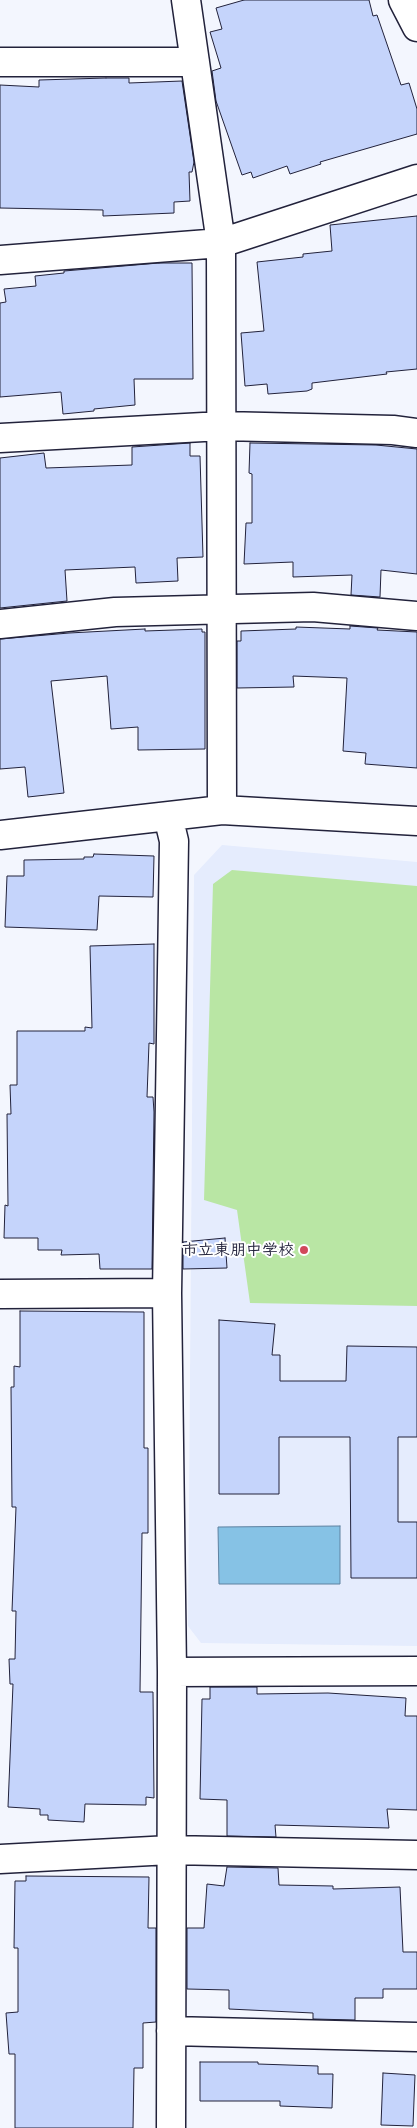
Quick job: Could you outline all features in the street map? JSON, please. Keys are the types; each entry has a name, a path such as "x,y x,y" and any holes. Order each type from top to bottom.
{"street":[{"path":"186,0 221,243 222,810"},
{"path":"404,0 417,27"},
{"path":"0,62 195,62"},
{"path":"0,260 221,243 417,178"},
{"path":"0,438 222,426 393,430 417,433"},
{"path":"0,624 116,612 313,607 417,616"},
{"path":"0,834 222,810 417,821"},
{"path":"168,816 174,841 168,1293 172,1672 170,1850 171,2128"},
{"path":"0,1294 168,1293"},
{"path":"172,1672 417,1671"},
{"path":"0,1859 170,1850 417,1855"},
{"path":"171,2031 417,2037"}],"shaded area":[{"name":"市立東朋中学校","path":"222,845 417,862 417,1646 201,1643 188,1626 194,875"}],"green space":[{"path":"232,870 417,886 417,1306 250,1303 237,1210 204,1200 213,884"}],"water":[{"path":"340,1526 340,1584 219,1584 218,1527"}],"building":[{"path":"244,0 369,0 373,16 377,15 401,85 409,83 417,109 417,134 320,162 321,164 290,174 287,166 253,178 251,172 242,175 216,101 212,71 221,68 210,32 222,29 216,8"},
{"path":"129,78 129,83 182,81 194,162 192,172 189,172 190,201 174,202 174,213 103,216 103,210 0,208 0,85 39,87 39,80"},
{"path":"417,216 417,369 312,383 312,389 307,391 268,394 267,384 245,386 241,333 264,331 257,262 303,257 303,254 332,251 330,225"},
{"path":"159,263 192,263 193,379 134,379 135,405 63,414 61,392 0,397 0,303 6,302 4,289 36,286 35,276 64,273 64,271"},
{"path":"190,443 190,456 200,456 203,557 177,558 178,581 136,583 135,567 65,570 67,601 0,608 0,458 44,453 46,468 132,465 132,447"},
{"path":"250,443 376,445 417,449 417,574 381,570 380,597 351,595 352,575 293,577 293,562 244,564 246,523 252,523 252,474 249,473"},
{"path":"350,626 378,628 377,630 417,632 417,768 365,764 366,753 343,751 347,678 293,676 294,687 237,688 237,641 241,641 241,631 296,629 296,627 350,629"},
{"path":"145,629 145,631 202,629 202,632 205,632 205,749 138,750 138,727 111,729 107,676 51,681 64,793 28,797 25,767 0,769 0,639"},
{"path":"94,854 154,856 153,897 99,896 97,930 5,927 7,876 24,876 24,860 84,859 84,857 93,857"},
{"path":"154,944 154,1044 149,1043 147,1097 153,1097 154,1112 152,1269 100,1269 99,1254 61,1255 62,1250 38,1250 38,1238 4,1238 5,1205 8,1206 7,1114 11,1114 10,1085 17,1085 17,1031 85,1031 85,1027 92,1028 90,946"},
{"path":"225,1238 227,1268 183,1269 183,1242"},
{"path":"20,1311 144,1312 144,1448 148,1448 148,1533 142,1533 140,1692 153,1692 154,1798 146,1797 146,1805 85,1804 84,1822 48,1820 48,1815 40,1815 40,1809 8,1807 13,1684 10,1684 9,1659 15,1659 16,1611 12,1611 16,1507 12,1507 11,1387 14,1387 14,1366 20,1367"},
{"path":"219,1320 275,1324 272,1355 280,1355 280,1381 346,1381 347,1346 417,1347 417,1437 398,1437 398,1522 417,1522 417,1578 351,1578 350,1437 279,1437 279,1494 219,1494"},
{"path":"210,1687 257,1687 257,1694 328,1693 406,1698 405,1716 417,1716 417,1810 387,1809 389,1828 275,1825 276,1837 227,1836 227,1800 200,1799 202,1699 210,1699"},
{"path":"227,1867 278,1868 279,1885 333,1886 333,1889 400,1887 403,1952 417,1952 417,1989 383,1989 383,1998 355,1998 355,2020 313,2019 313,2013 229,2009 229,1990 187,1989 187,1928 204,1928 207,1884 224,1886"},
{"path":"26,1876 149,1877 148,1928 156,1928 156,2022 143,2023 143,2068 134,2068 133,2128 15,2128 15,2054 9,2054 6,2013 18,2012 18,1948 14,1948 15,1881 26,1881"},
{"path":"200,2062 258,2062 258,2064 318,2066 318,2074 333,2074 332,2108 280,2106 280,2101 200,2101"},
{"path":"383,2073 415,2075 413,2126 381,2125"}],"place":[{"name":"市立東朋中学校","path":"304,1250"}]}
